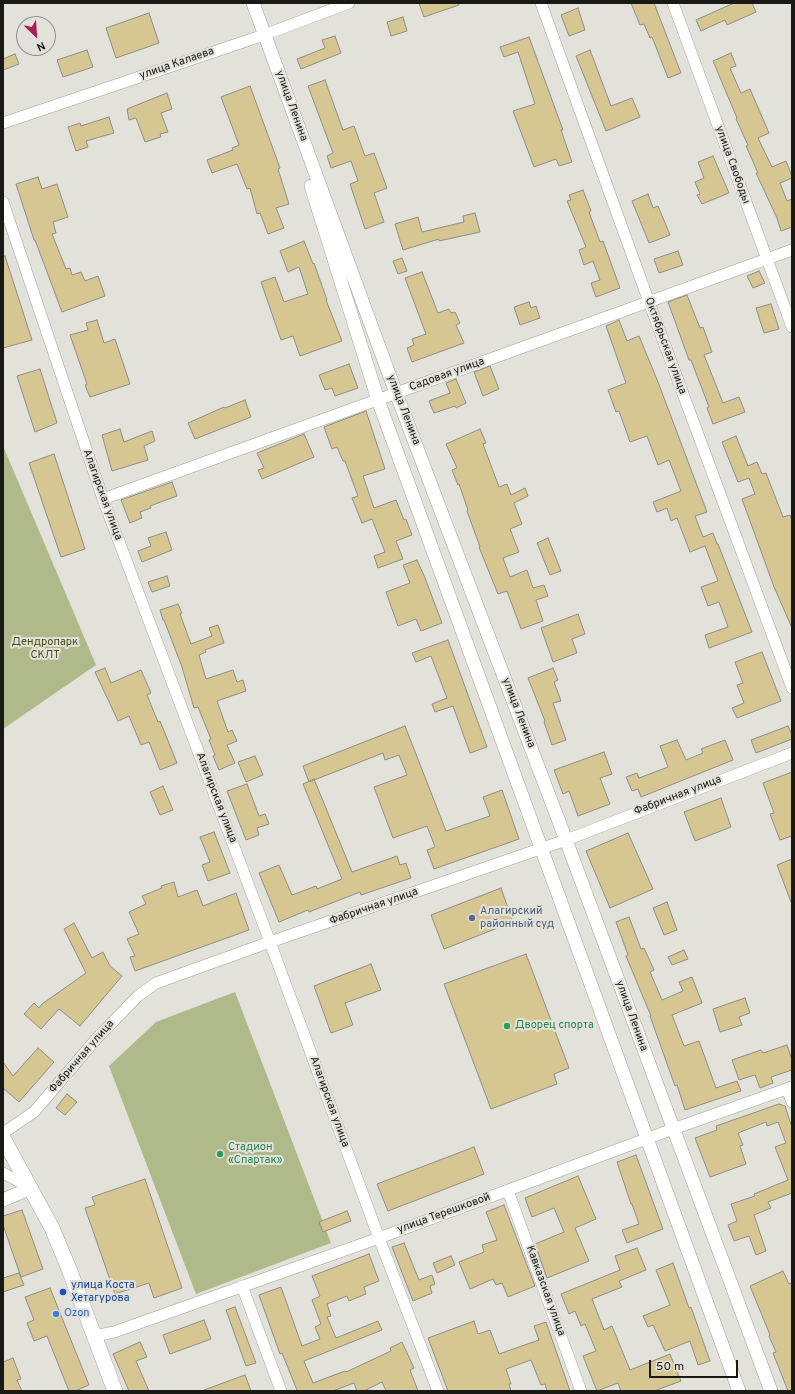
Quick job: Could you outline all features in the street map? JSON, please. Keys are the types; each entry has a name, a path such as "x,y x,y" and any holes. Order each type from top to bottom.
{"main road":[{"path":"3,1138 52,1228 114,1391"}],"street":[{"name":"улица Ленина","path":"253,3 396,393 566,840 771,1391"},
{"name":"улица Калаева","path":"3,123 264,35 349,3"},
{"name":"Октябрьская улица","path":"541,3 649,302 792,688"},
{"name":"улица Свободы","path":"673,3 766,260 792,327"},
{"name":"улица Ленина","path":"264,35 378,400 739,1391"},
{"name":"Алагирская улица","path":"3,202 103,499 270,942 379,1238 438,1391"},
{"name":"Садовая улица","path":"103,499 792,250"},
{"name":"Фабричная улица","path":"3,1133 34,1112 98,1037 138,996 156,984 270,942 566,840 792,753"},
{"name":"улица Терешковой","path":"94,1336 114,1332 379,1238 673,1129 790,1088"},
{"path":"790,1088 792,1102"},
{"path":"3,1173 31,1188"},
{"path":"3,1200 31,1188"},
{"name":"Кавказская улица","path":"508,1191 581,1391"},
{"path":"242,1286 281,1391"}],"green space":[{"name":"Дендропарк СКЛТ","path":"3,446 96,665 3,729"},
{"name":"Стадион «Спартак»","path":"235,992 331,1243 196,1294 109,1066 156,1022"}],"building":[{"path":"419,3 459,3 459,5 424,17"},
{"path":"631,3 654,3 681,73 668,78 652,37 650,38 644,24 640,25"},
{"path":"734,3 752,3 756,12 727,25 725,20 701,31 696,20"},
{"path":"578,8 585,30 569,36 561,15"},
{"path":"149,13 159,43 116,58 106,28"},
{"path":"403,17 407,31 391,36 387,22"},
{"path":"335,36 341,53 301,69 297,59 325,48 322,40"},
{"path":"529,37 563,130 561,130 572,162 559,166 556,159 534,167 513,111 535,104 518,52 504,57 500,47"},
{"path":"87,50 93,67 63,77 57,60"},
{"path":"590,50 611,106 632,98 640,117 606,131 576,56"},
{"path":"731,53 736,66 730,68 741,93 750,89 769,133 758,138 772,167 786,161 792,176 792,178 780,183 787,201 792,199 792,227 781,231 777,218 756,173 758,173 746,146 748,145 713,61"},
{"path":"15,54 19,64 3,70 3,59"},
{"path":"325,80 343,130 354,126 365,156 374,153 387,188 374,193 384,222 365,229 350,184 358,181 351,161 331,168 327,156 333,153 308,86"},
{"path":"250,86 280,168 278,169 289,204 276,208 284,228 268,234 260,213 257,214 250,188 247,189 237,164 212,173 207,160 233,150 232,148 239,145 221,97"},
{"path":"167,93 172,109 161,113 168,132 160,134 161,137 145,142 136,118 129,120 127,109"},
{"path":"109,117 114,133 86,141 88,147 76,151 68,127 80,123 81,126"},
{"path":"713,156 729,193 702,204 697,195 700,194 695,182 704,178 698,162"},
{"path":"38,177 42,189 57,184 68,217 53,222 56,233 52,234 66,269 70,268 72,275 81,272 85,281 98,276 105,296 62,312 34,240 16,184"},
{"path":"583,190 600,242 603,241 620,288 596,297 591,283 600,280 593,261 584,265 579,250 586,247 567,201 571,200 569,195"},
{"path":"648,194 653,208 658,206 670,235 649,243 632,201"},
{"path":"475,213 480,232 439,241 439,239 403,250 395,224 418,217 422,232 464,222 463,216"},
{"path":"304,241 313,264 314,263 326,300 342,341 300,356 293,336 281,340 261,282 275,277 284,302 308,294 299,267 288,272 280,251"},
{"path":"678,251 683,265 659,273 654,259"},
{"path":"5,256 32,340 3,348 3,257"},
{"path":"402,258 407,271 398,274 393,261"},
{"path":"759,271 765,283 753,288 747,276"},
{"path":"422,272 438,313 449,309 451,313 455,312 460,323 456,325 464,343 412,362 407,348 414,345 412,339 426,334 405,278"},
{"path":"687,295 700,328 703,327 712,352 704,355 723,403 739,397 745,412 713,424 707,408 709,407 691,360 689,360 668,302"},
{"path":"529,302 531,308 536,306 540,318 520,325 514,307"},
{"path":"771,304 779,329 764,333 756,308"},
{"path":"97,320 104,343 115,339 130,384 90,397 70,335 88,330 86,323"},
{"path":"619,320 627,341 639,336 707,512 695,516 703,537 713,533 752,632 709,648 705,635 728,627 719,602 708,606 701,587 718,581 705,546 690,552 677,518 671,521 667,508 657,512 653,502 681,491 669,460 658,465 647,436 630,442 619,411 616,412 608,390 626,383 606,326"},
{"path":"349,364 358,388 335,396 332,388 325,390 319,375"},
{"path":"490,366 499,389 483,396 474,372"},
{"path":"40,369 57,423 35,432 17,376"},
{"path":"456,379 466,403 456,408 455,406 434,413 429,401 450,393 446,383"},
{"path":"245,400 251,417 195,439 188,423 224,407 225,408"},
{"path":"366,411 385,469 363,476 374,508 396,500 412,535 396,541 403,559 378,568 374,556 385,552 372,519 362,523 352,498 358,496 345,461 343,461 337,447 332,449 324,427"},
{"path":"120,429 124,442 152,431 155,441 144,446 148,460 112,471 102,435"},
{"path":"480,429 486,443 483,444 499,487 507,484 511,495 525,488 528,496 514,503 522,524 510,529 519,552 503,558 510,577 527,570 533,588 544,585 548,596 536,600 543,621 521,629 507,591 498,594 487,567 459,484 458,485 452,470 457,468 446,444"},
{"path":"304,434 314,457 262,479 258,470 264,468 257,453"},
{"path":"736,436 748,466 757,462 762,474 766,473 783,517 790,515 792,520 792,628 774,587 742,499 755,494 749,478 738,482 722,442"},
{"path":"54,454 85,549 61,557 29,463"},
{"path":"172,482 177,496 150,506 151,508 140,512 142,518 130,523 121,500"},
{"path":"166,532 172,550 142,562 138,551 151,546 148,538"},
{"path":"548,538 561,571 550,575 537,543"},
{"path":"417,560 442,623 421,631 416,619 398,626 386,592 410,583 403,565"},
{"path":"167,576 170,586 152,592 148,582"},
{"path":"178,604 191,644 212,636 209,628 218,625 224,643 205,650 206,652 199,655 206,679 233,670 237,682 243,680 246,691 217,701 228,732 232,730 237,741 227,745 235,763 219,770 213,756 215,755 209,740 211,739 198,707 194,708 182,667 160,610"},
{"path":"578,614 585,634 572,639 577,653 553,662 541,628"},
{"path":"448,640 487,747 470,753 453,706 435,712 432,704 447,698 431,656 416,662 412,653"},
{"path":"762,652 781,701 737,718 732,708 744,703 737,685 743,683 735,662"},
{"path":"105,668 111,683 141,670 151,693 147,695 158,722 160,721 177,763 160,770 149,742 141,745 129,716 118,721 95,672"},
{"path":"553,668 558,680 554,682 561,701 553,703 566,740 552,745 544,722 545,721 528,678"},
{"path":"405,726 446,831 490,816 483,797 502,790 519,839 434,869 427,850 435,847 427,826 393,838 374,787 407,775 399,755 385,760 383,753 309,782 303,766"},
{"path":"788,726 792,739 756,753 751,740"},
{"path":"677,740 686,760 703,753 701,749 725,740 733,760 641,797 638,789 632,791 626,777 637,773 639,778 668,767 660,746"},
{"path":"604,752 612,774 600,778 610,804 578,816 569,791 563,794 554,770"},
{"path":"255,756 263,775 246,782 238,762"},
{"path":"792,772 792,836 780,840 770,814 774,813 763,783"},
{"path":"314,779 352,872 397,856 400,865 406,863 411,878 361,895 360,892 279,922 259,873 279,865 292,895 316,886 317,889 342,879 303,784"},
{"path":"247,784 259,816 265,814 269,824 257,828 259,835 246,840 227,791"},
{"path":"163,786 173,810 160,815 150,792"},
{"path":"721,798 731,827 695,841 684,812"},
{"path":"214,832 230,873 208,881 202,865 210,862 200,837"},
{"path":"628,833 653,889 610,908 586,851"},
{"path":"792,859 792,901 791,902 777,865"},
{"path":"174,882 178,897 197,890 203,906 236,893 249,930 135,971 130,957 135,956 127,939 139,934 129,912 146,904 142,896 162,888 161,886"},
{"name":"Алагирский районный суд","path":"501,888 513,922 444,949 431,915"},
{"path":"667,902 677,930 664,935 653,908"},
{"path":"629,917 641,949 644,948 654,970 650,972 662,1000 683,991 679,982 692,977 702,1003 672,1015 684,1046 699,1041 716,1088 737,1081 741,1091 685,1110 677,1085 675,1086 651,1016 626,956 628,955 616,922"},
{"path":"74,923 92,958 103,952 110,966 122,976 80,1026 59,1009 41,1029 24,1014 34,1003 39,1008 42,1004 86,973 64,929"},
{"path":"684,950 688,959 672,965 668,957"},
{"name":"Дворец спорта","path":"526,954 569,1068 554,1074 557,1084 491,1109 444,984"},
{"path":"371,964 381,990 345,1003 353,1025 331,1033 314,986"},
{"path":"745,998 750,1013 739,1017 742,1025 720,1032 713,1009"},
{"path":"787,1045 792,1060 792,1070 771,1077 773,1083 760,1088 755,1075 739,1080 732,1060 761,1050 763,1053"},
{"path":"38,1048 54,1062 19,1102 3,1088 3,1062 13,1076"},
{"path":"67,1094 77,1102 65,1115 56,1108"},
{"path":"779,1104 785,1106 792,1127 792,1193 768,1202 771,1208 754,1215 766,1251 756,1255 749,1236 734,1241 728,1225 737,1221 731,1204 755,1196 754,1194 788,1180 775,1147 786,1143 778,1122 767,1126 766,1122 738,1133 743,1145 740,1146 746,1164 710,1177 695,1138 717,1130 716,1126"},
{"path":"474,1147 484,1174 388,1211 377,1184"},
{"path":"636,1155 663,1229 627,1243 622,1230 639,1224 617,1162"},
{"path":"578,1176 596,1219 575,1228 589,1261 547,1278 535,1244 564,1232 554,1208 532,1217 525,1198"},
{"path":"145,1179 182,1288 154,1298 149,1283 115,1294 85,1208 95,1205 92,1197"},
{"path":"504,1205 535,1286 508,1297 502,1283 496,1285 493,1279 470,1289 459,1262 484,1252 482,1245 497,1240 486,1212"},
{"path":"22,1210 43,1269 21,1277 3,1225 3,1216"},
{"path":"347,1211 351,1221 323,1232 319,1222"},
{"path":"404,1243 419,1280 432,1275 435,1284 430,1286 432,1293 413,1301 392,1247"},
{"path":"637,1248 646,1270 619,1281 622,1287 592,1299 604,1330 612,1326 630,1370 670,1354 681,1381 654,1391 621,1391 618,1383 597,1391 583,1356 596,1351 585,1324 581,1326 575,1311 569,1314 561,1294 620,1270 615,1256"},
{"path":"369,1254 379,1281 364,1287 366,1294 349,1301 347,1296 327,1304 331,1316 327,1317 336,1338 378,1321 382,1330 304,1361 313,1383 345,1371 346,1372 391,1351 390,1348 402,1342 414,1368 410,1370 418,1391 386,1391 382,1382 364,1391 357,1391 354,1383 333,1391 296,1391 297,1390 282,1353 280,1354 259,1295 281,1287 302,1346 320,1339 315,1327 321,1324 312,1300 320,1296 312,1276"},
{"path":"451,1256 455,1265 437,1273 433,1263"},
{"path":"673,1263 689,1308 691,1307 710,1361 698,1365 690,1341 665,1351 653,1325 648,1327 643,1316 670,1305 656,1270"},
{"path":"783,1271 789,1284 792,1283 792,1391 788,1391 773,1353 776,1352 769,1336 770,1335 750,1286"},
{"path":"19,1273 24,1285 3,1292 3,1278"},
{"path":"50,1288 89,1385 75,1391 69,1391 47,1336 34,1341 27,1323 34,1320 25,1297"},
{"path":"235,1307 256,1363 246,1366 226,1310"},
{"path":"204,1320 211,1339 170,1354 163,1335"},
{"path":"474,1321 478,1334 490,1330 499,1354 539,1340 534,1326 546,1322 570,1391 547,1391 545,1384 541,1385 531,1360 506,1369 511,1384 509,1384 511,1391 448,1391 428,1338"},
{"path":"140,1342 147,1357 136,1361 149,1391 129,1391 113,1354"},
{"path":"13,1358 21,1379 17,1380 22,1391 3,1391 3,1362"},
{"path":"245,1375 251,1391 204,1391 204,1390"}],"place":[{"name":"Алагирский районный суд","path":"472,918"},
{"name":"Дворец спорта","path":"507,1026"},
{"name":"Стадион «Спартак»","path":"220,1154"},
{"name":"улица Коста Хетагурова","path":"63,1292"},
{"name":"Ozon","path":"56,1314"}]}
